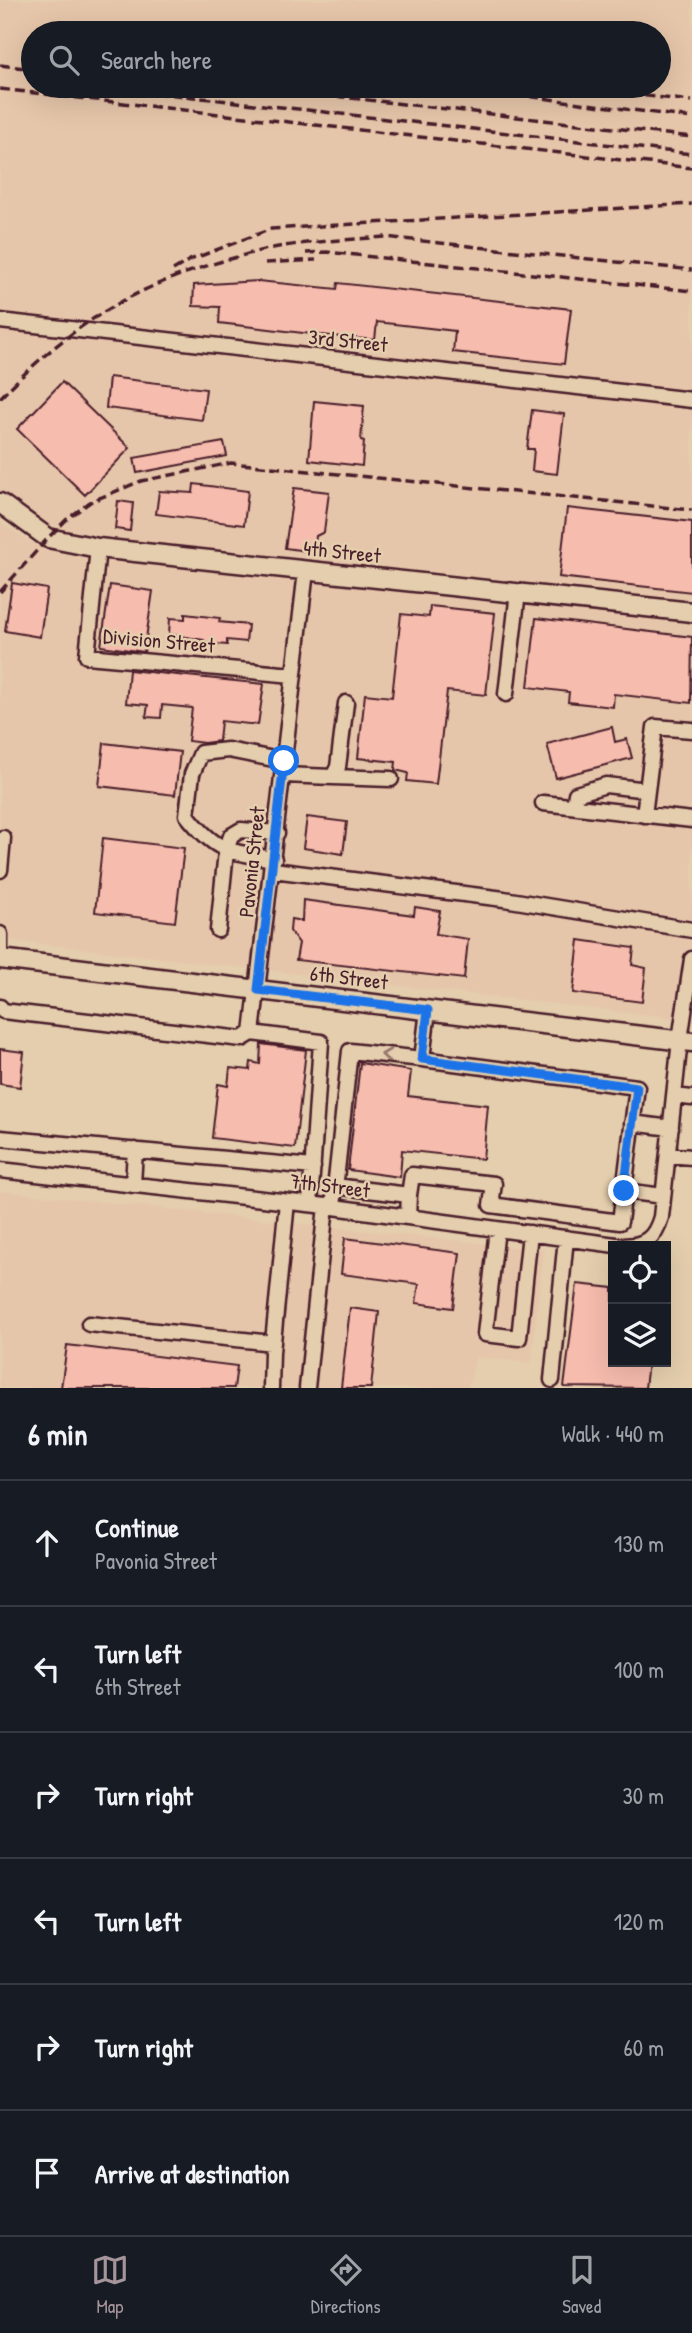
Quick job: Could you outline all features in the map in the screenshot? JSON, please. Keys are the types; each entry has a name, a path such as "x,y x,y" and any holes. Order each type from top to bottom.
{"main road":[{"name":"4th Street","path":"0,503 48,538 98,548 692,612"},
{"name":"6th Street","path":"0,960 686,1041"}],"street":[{"name":"3rd Street","path":"0,321 692,400"},
{"name":"Division Street","path":"98,548 87,656 293,675"},
{"name":"Pavonia Street","path":"252,1033 306,572"},
{"path":"506,694 518,592"},
{"path":"333,777 338,767 346,703"},
{"path":"644,814 655,727 692,730"},
{"path":"391,779 333,777 283,768 228,750 201,752 192,775 187,815 202,834 226,851 273,865 692,930"},
{"path":"574,806 576,794 606,785 647,790"},
{"path":"543,803 692,820"},
{"path":"218,930 226,851 231,836 241,830 277,832"},
{"path":"0,870 3,838"},
{"path":"0,934 0,952"},
{"path":"624,1191 663,1196 674,1096 686,1041 691,968"},
{"path":"0,1007 3,1011 242,1039 252,1033 321,1042 310,1204"},
{"path":"422,1059 428,1010"},
{"path":"307,1388 330,1206 335,1186 350,1051 637,1087 620,1222 491,1205 494,1184 412,1174 408,1217"},
{"path":"674,1096 692,1098"},
{"path":"632,1123 671,1128"},
{"path":"0,1138 313,1167"},
{"path":"133,1185 135,1150"},
{"path":"668,1155 692,1157"},
{"name":"7th Street","path":"0,1170 330,1206 634,1246 653,1238 661,1217 663,1196"},
{"path":"335,1186 409,1195"},
{"path":"271,1388 287,1202"},
{"path":"552,1380 566,1216"},
{"path":"497,1229 485,1334 519,1338 530,1234"},
{"path":"89,1324 273,1343"}],"shaded area":[{"path":"0,0 692,0 692,600 96,537 67,532 20,511 0,490"},
{"path":"0,522 34,544 92,560 93,552 692,618 692,1020 0,939"},
{"path":"0,1191 544,1250 531,1363 476,1357 468,1388 0,1388"}],"building":[{"path":"258,281 337,289 338,283 571,309 564,364 453,352 455,331 377,322 375,340 320,335 219,323 220,307 193,306 194,285"},
{"path":"109,377 206,389 202,420 106,408"},
{"path":"62,382 130,448 85,495 17,429"},
{"path":"314,401 364,406 362,466 309,460"},
{"path":"532,410 564,414 557,474 532,471 534,449 527,449"},
{"path":"224,442 227,456 137,473 134,458"},
{"path":"194,484 248,491 244,525 156,514 159,491 193,493"},
{"path":"294,488 329,492 324,532 316,536 314,552 285,548"},
{"path":"118,501 133,503 130,531 115,529"},
{"path":"567,508 692,522 692,592 559,577"},
{"path":"12,583 47,589 40,637 5,631"},
{"path":"110,585 153,591 144,652 101,646"},
{"path":"430,606 495,613 486,695 447,691 436,784 407,781 408,773 395,770 396,762 358,758 365,694 392,697 401,614 429,617"},
{"path":"185,614 248,625 246,642 227,640 227,645 204,643 204,640 169,634 170,618 185,619"},
{"path":"536,618 692,637 691,703 614,694 613,707 568,702 569,692 528,687"},
{"path":"129,670 264,684 258,725 221,721 219,741 188,741 192,708 162,705 161,718 146,717 148,705 126,703"},
{"path":"612,727 615,742 627,739 632,758 556,778 547,744"},
{"path":"104,743 180,752 175,795 99,786"},
{"path":"307,817 347,822 343,854 303,848"},
{"path":"103,838 184,848 175,922 95,912"},
{"path":"303,900 414,915 415,907 440,911 436,934 468,939 464,979 296,960 299,943 290,931 291,919 302,921"},
{"path":"579,940 634,948 632,965 646,968 642,1002 573,993"},
{"path":"261,1044 306,1050 295,1148 212,1138 218,1084 228,1086 230,1068 250,1070 251,1062 260,1064"},
{"path":"0,1049 24,1052 20,1087 0,1084"},
{"path":"360,1063 411,1071 408,1096 488,1105 483,1159 402,1150 400,1177 348,1170"},
{"path":"345,1238 460,1253 453,1308 416,1303 419,1284 341,1274"},
{"path":"577,1284 608,1287 608,1367 647,1367 645,1388 564,1387"},
{"path":"350,1308 379,1312 371,1388 341,1388"},
{"path":"67,1345 237,1366 234,1388 61,1388"}],"railway":[{"path":"0,65 21,68"},
{"path":"0,89 21,91"},
{"path":"79,98 692,168"},
{"path":"202,98 692,154"},
{"path":"351,98 692,137"},
{"path":"542,98 692,118"},
{"path":"665,98 692,101"},
{"path":"173,270 190,260 271,229 692,204"},
{"path":"0,398 51,350 103,312 130,297 191,271 273,248 385,237 692,270"},
{"path":"306,253 327,252 692,291"},
{"path":"265,263 316,260"},
{"path":"0,592 48,538 90,502 141,481 231,463 692,510"}],"route":[{"path":"284,761 258,990 428,1010 422,1059 637,1087 624,1191"}]}
